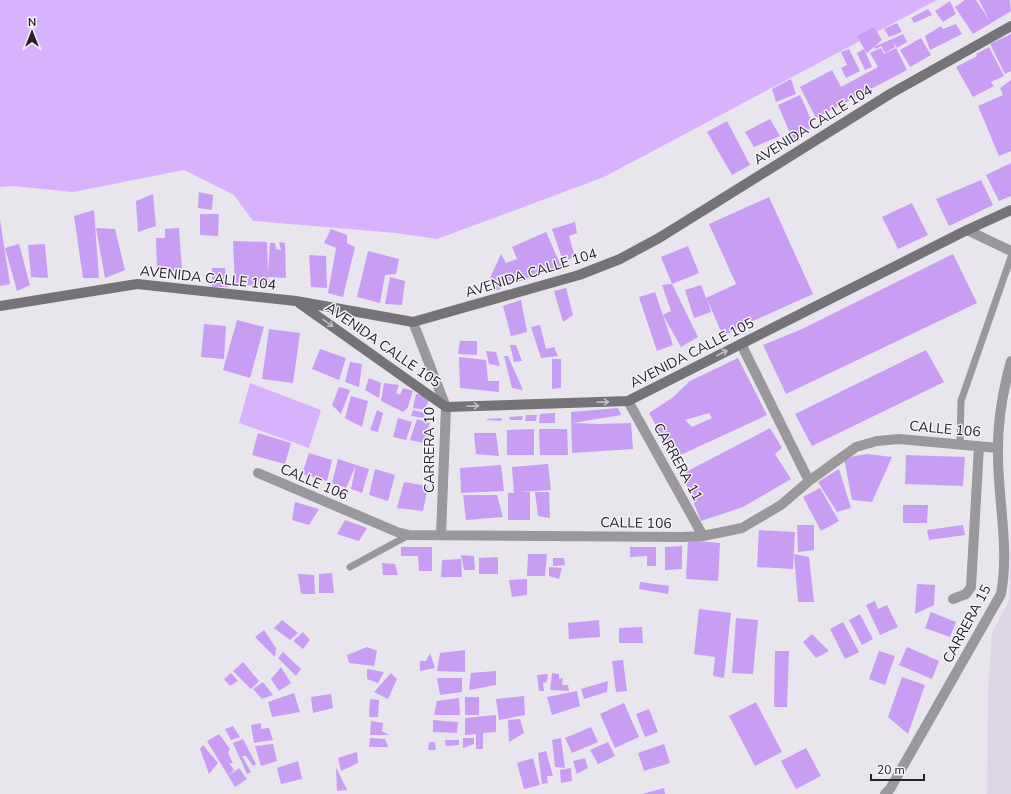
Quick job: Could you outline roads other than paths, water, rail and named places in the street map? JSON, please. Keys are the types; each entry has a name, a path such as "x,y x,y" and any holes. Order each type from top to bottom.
{"main road":[{"name":"AVENIDA CALLE 104","path":"0,306 137,284 296,301 413,322 579,275 620,259 659,238 890,94 1011,26"},
{"name":"AVENIDA CALLE 105","path":"296,301 446,407 628,401 967,230 1011,210"}],"street":[{"path":"967,230 1011,251"},
{"name":"CARRERA 10","path":"413,322 446,407 441,536"},
{"path":"741,344 809,481"},
{"name":"CARRERA 15","path":"889,792 1001,594 1005,573 998,448 1002,395 1011,361"},
{"name":"CARRERA 11","path":"628,401 703,536"},
{"name":"CALLE 106","path":"258,473 397,532 409,535 703,536 742,528 781,505 809,481 856,447 877,440 899,439 998,448"},
{"path":"953,599 966,594 971,587 979,446"}],"lane":[{"path":"960,445 961,401 1011,257"},
{"path":"350,567 409,535"}]}
